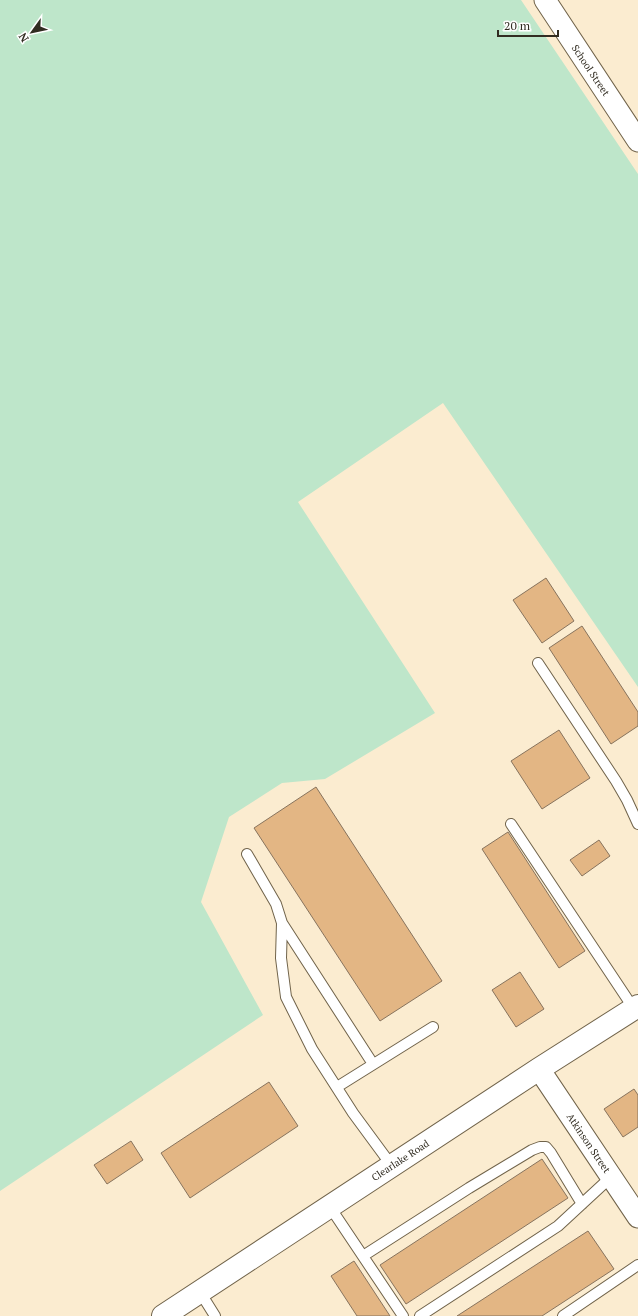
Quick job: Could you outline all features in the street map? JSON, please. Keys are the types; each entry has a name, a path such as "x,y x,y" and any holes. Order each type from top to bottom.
{"main road":[{"name":"Clearlake Road","path":"163,1316 636,1007"}],"street":[{"name":"School Street","path":"544,0 638,141"},
{"name":"Atkinson Street","path":"539,1069 638,1217"}],"lane":[{"path":"538,663 616,781 638,824"},
{"path":"511,824 636,1007"},
{"path":"247,854 276,904 282,923 373,1064"},
{"path":"282,923 281,958 286,997 312,1049 353,1113 392,1166"},
{"path":"337,1087 433,1027"},
{"path":"363,1256 469,1188 532,1150 540,1147 546,1147 551,1153 582,1204"},
{"path":"420,1316 558,1226 611,1177"},
{"path":"330,1206 403,1316"},
{"path":"563,1316 638,1265"},
{"path":"200,1292 215,1316"}],"green space":[{"path":"0,0 521,0 638,174 638,687 443,403 298,502 435,713 325,779 282,783 229,817 201,902 263,1015 0,1191"}],"building":[{"path":"546,578 574,621 542,643 513,600"},
{"path":"582,626 638,712 638,726 611,744 549,648"},
{"path":"559,730 590,778 542,809 511,761"},
{"path":"316,787 442,981 380,1021 254,828"},
{"path":"508,832 585,951 559,968 482,849"},
{"path":"599,840 610,856 582,876 570,860"},
{"path":"520,972 544,1009 516,1027 492,990"},
{"path":"269,1082 298,1126 190,1198 161,1153"},
{"path":"634,1089 638,1095 638,1127 623,1137 604,1109"},
{"path":"131,1141 143,1160 107,1184 94,1165"},
{"path":"542,1159 568,1198 406,1304 380,1265"},
{"path":"588,1231 614,1269 542,1316 457,1316"},
{"path":"354,1261 390,1316 357,1316 331,1276"}]}
